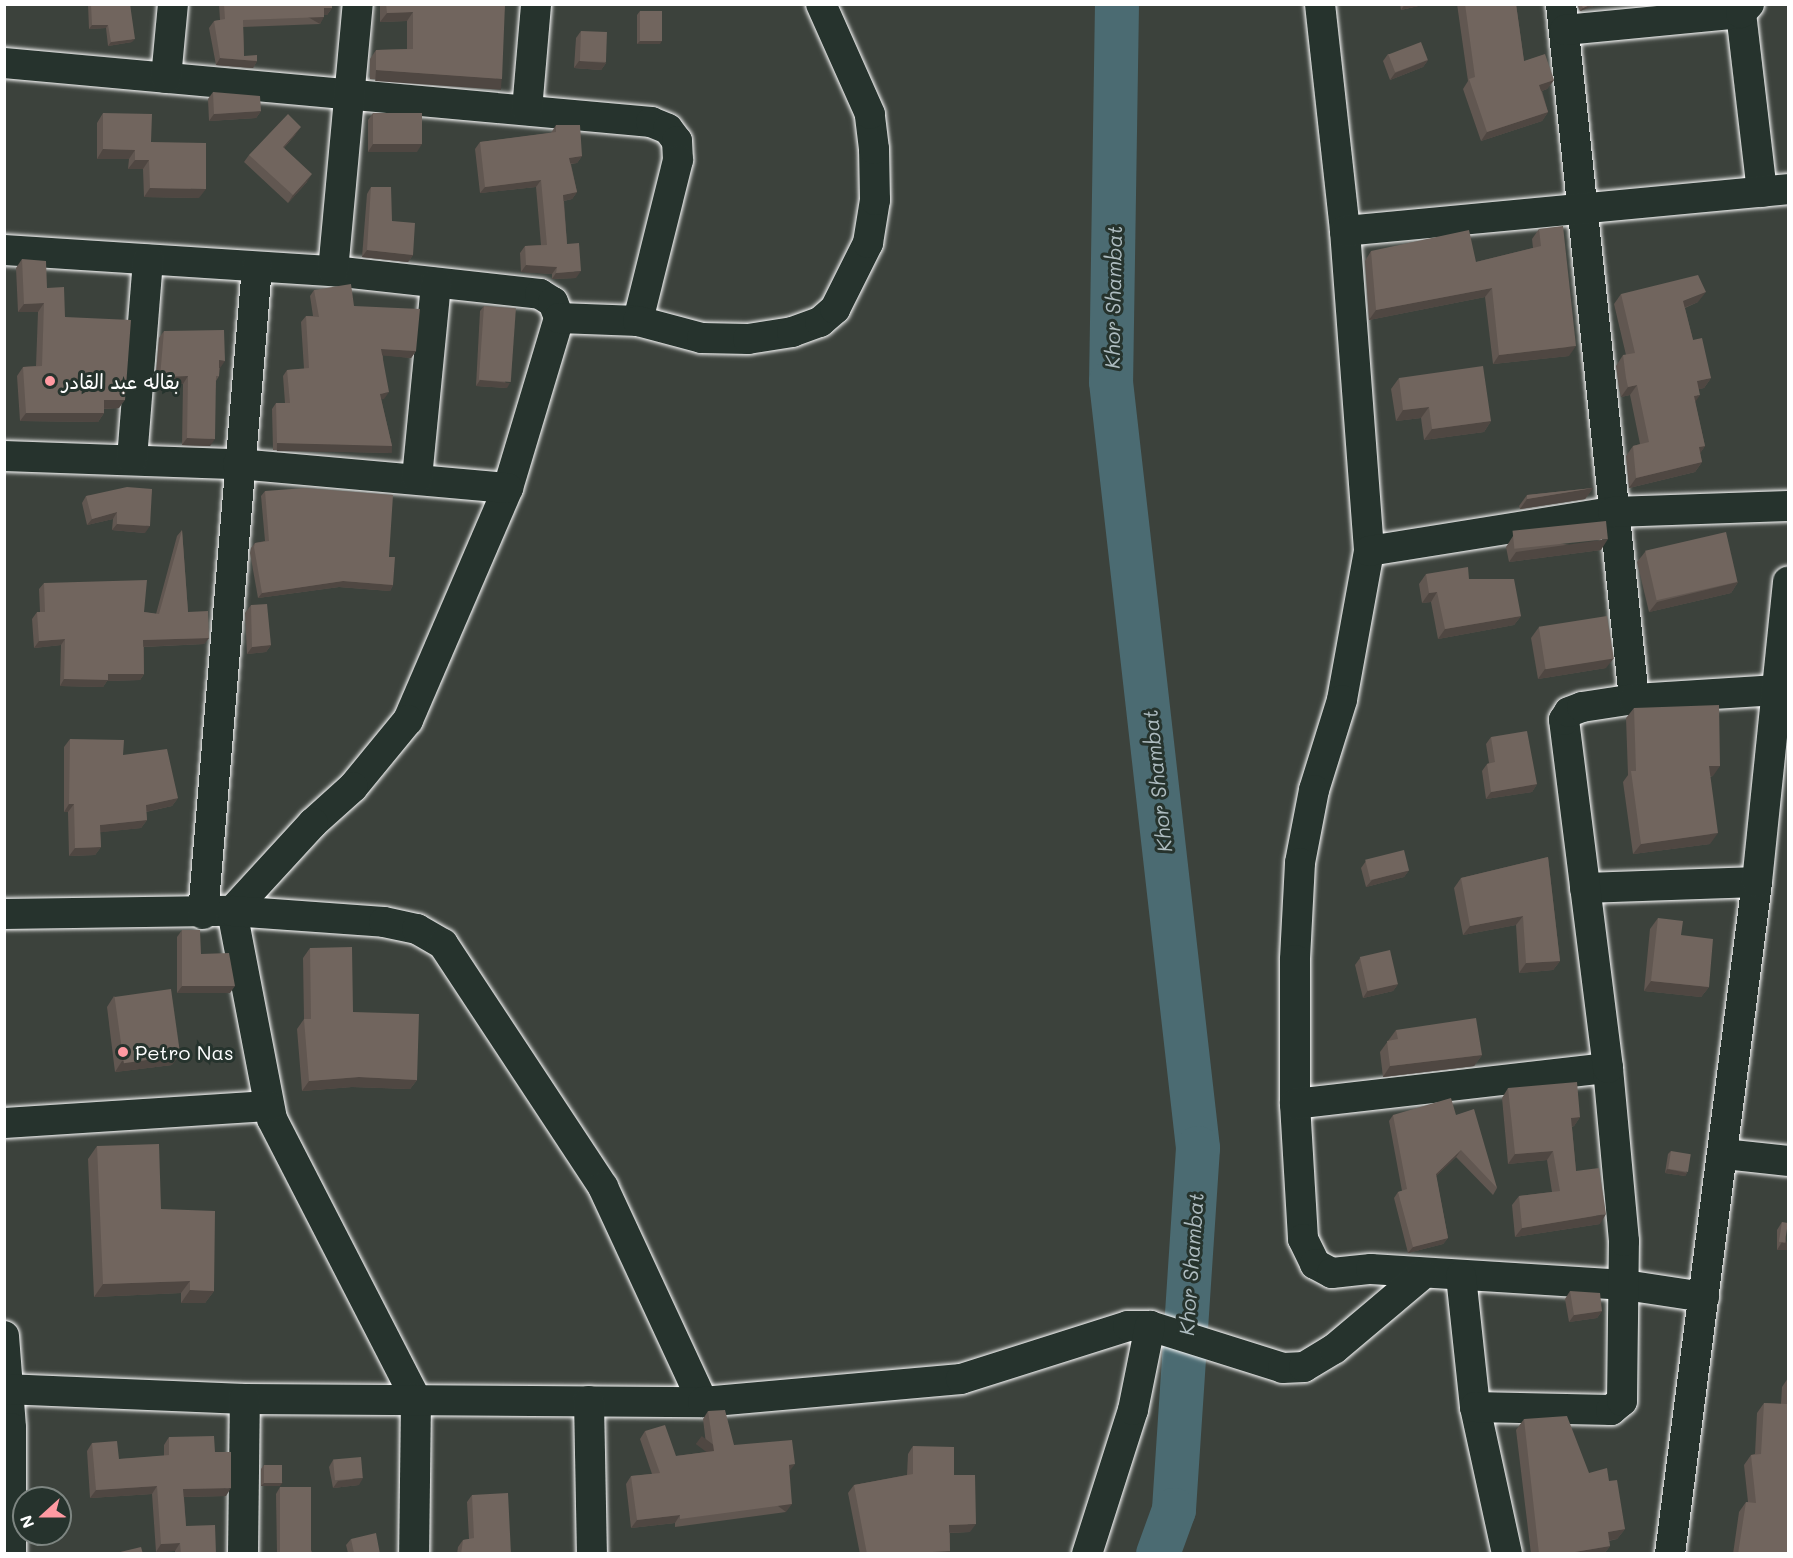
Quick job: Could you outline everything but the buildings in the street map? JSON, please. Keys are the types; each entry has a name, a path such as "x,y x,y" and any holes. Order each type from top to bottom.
{"street":[{"path":"166,78 173,4"},
{"path":"333,272 358,4"},
{"path":"527,110 536,4"},
{"path":"559,318 638,321 702,338 748,339 792,332 820,322 845,293 868,243 875,200 874,149 870,114 821,4"},
{"path":"1320,4 1345,231 1369,551 1342,700 1314,790 1300,863 1295,960 1296,1104 1303,1239 1315,1264 1332,1273 1371,1269 1422,1275 1625,1284 1704,1297"},
{"path":"1345,231 1581,208 1775,190 1745,9 1563,17 1581,208 1634,699"},
{"path":"4,63 651,122 668,129 677,141 678,160 638,321"},
{"path":"4,250 333,272 540,294 553,302 559,318 508,488 408,720 352,787 217,912"},
{"path":"132,459 148,260"},
{"path":"257,267 238,464 217,912 268,1106 416,1399 414,1554"},
{"path":"417,478 436,283"},
{"path":"4,456 238,464 417,478 508,488"},
{"path":"1369,551 1613,512 1788,506"},
{"path":"1670,1554 1724,1154 1757,882 1780,758 1778,690 1788,582"},
{"path":"1475,1407 1611,1410 1622,1401 1624,1241 1608,1068 1564,720 1569,712 1582,707 1634,699 1778,690"},
{"path":"1585,888 1757,882"},
{"path":"4,914 217,912 384,922 417,929 443,944 603,1187 703,1402"},
{"path":"1296,1104 1608,1068"},
{"path":"4,1123 268,1106"},
{"path":"1724,1154 1788,1161"},
{"path":"7,1389 245,1399 703,1402 961,1379 1106,1331 1150,1326 1283,1368 1304,1367 1334,1349 1422,1275"},
{"path":"1461,1276 1475,1407 1507,1554"},
{"path":"1087,1554 1133,1410 1150,1326"},
{"path":"4,1336 11,1554"},
{"path":"243,1554 245,1399"},
{"path":"589,1401 592,1554"}],"waterway":[{"name":"Khor Shambat","path":"1117,4 1111,382 1198,1148 1174,1510 1158,1554"}],"place":[{"name":"بقاله عبد القادر","path":"50,381"},
{"name":"Petro Nas","path":"123,1052"}]}
